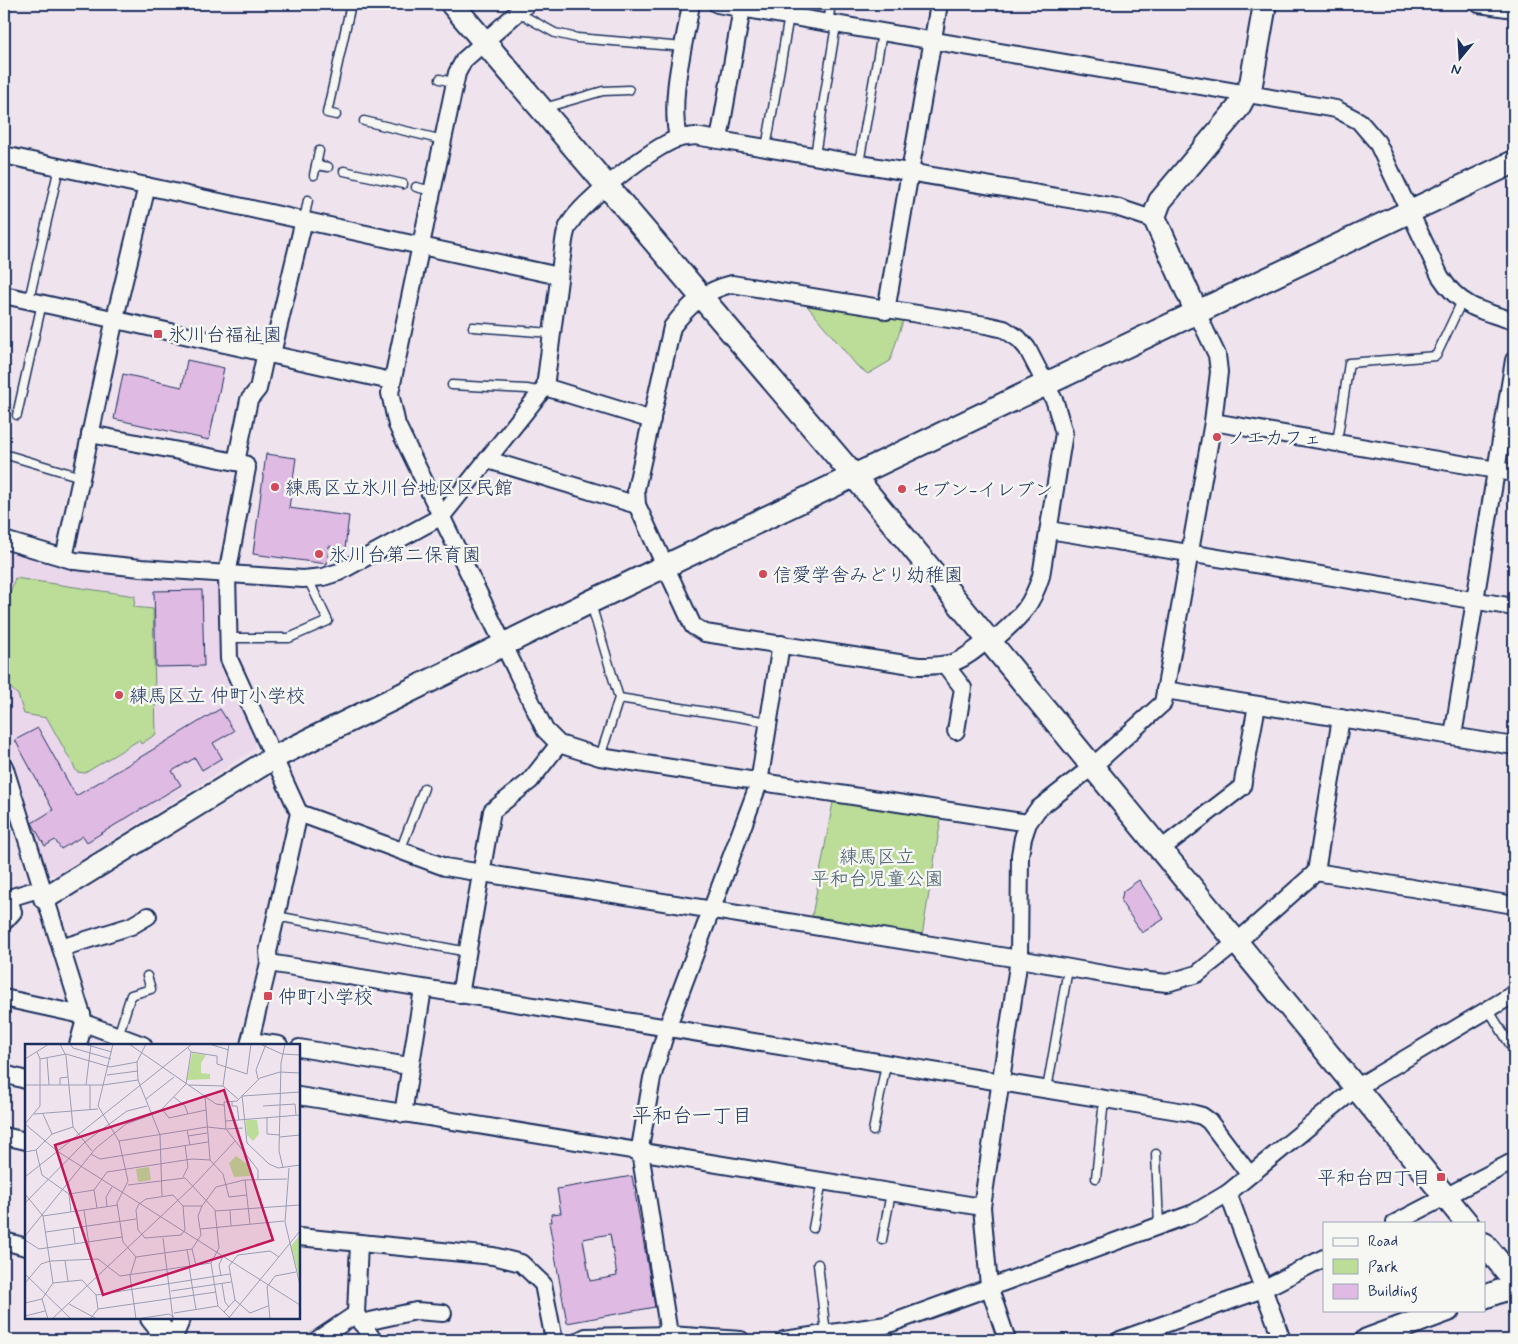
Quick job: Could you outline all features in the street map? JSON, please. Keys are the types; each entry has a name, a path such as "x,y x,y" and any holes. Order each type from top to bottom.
{"street":[{"path":"452,4 854,476 1466,1222"},
{"path":"678,139 675,125 676,105 691,4"},
{"path":"717,4 745,7 933,42 1336,109 1359,121 1377,142 1440,276 1450,291 1462,301 1482,312 1514,321"},
{"path":"886,310 939,4"},
{"path":"1008,1340 988,1286 982,1207 1019,959 1020,856 1028,824 1038,809 1093,766 1163,703 1213,422 1220,372 1217,355 1154,216 1160,201 1238,108 1247,93 1265,4"},
{"path":"1479,4 1514,9"},
{"path":"719,140 745,7"},
{"path":"522,8 464,60 448,81 443,140 390,394 393,415 545,730 560,744 600,757 1028,824"},
{"path":"4,540 64,558 142,568 227,575 308,578 323,577 339,572 442,516 543,390 559,276 569,224 580,210 608,187 654,152 678,139 695,136 815,155 1116,206 1146,217 1154,216"},
{"path":"4,155 559,276"},
{"path":"4,922 13,912 10,898 43,893 273,758 590,602 1514,162"},
{"path":"64,558 115,318 147,186"},
{"path":"236,462 250,400 258,389 269,353 304,220"},
{"path":"732,284 1004,329 1019,338 1027,348 1055,402 1064,433 1041,576 1034,598 1021,616 965,658 946,666 918,666 705,633 693,626 667,566 637,505 636,489 672,327 686,309 702,297 716,288 732,284"},
{"path":"4,295 115,318 391,382"},
{"path":"1453,736 1514,360"},
{"path":"543,390 652,420"},
{"path":"1213,422 1514,473"},
{"path":"90,434 236,462 245,464 247,468 227,575 228,638 231,666 299,813 268,952 269,963 250,1043 264,1044"},
{"path":"488,460 637,505"},
{"path":"1049,530 1514,607"},
{"path":"670,1338 640,1152 652,1078 667,1028 759,783 781,644"},
{"path":"946,666 963,688 956,731"},
{"path":"1165,690 1514,746"},
{"path":"1161,849 1242,787 1257,705"},
{"path":"299,813 445,867 1167,983 1197,974 1237,942 1316,872 1341,718"},
{"path":"460,995 492,811 530,781 560,744"},
{"path":"4,766 83,1019 78,1044"},
{"path":"1316,872 1514,905"},
{"path":"61,948 131,926 148,916"},
{"path":"269,963 1202,1116 1249,1174"},
{"path":"402,1114 423,989"},
{"path":"784,1340 886,1325 988,1286 1194,1213 1228,1193 1356,1088 1514,994"},
{"path":"4,998 83,1019 118,1036 140,1044"},
{"path":"300,1048 409,1066"},
{"path":"4,1074 25,1080"},
{"path":"300,1096 982,1207"},
{"path":"4,1136 25,1141"},
{"path":"1397,1222 1514,1161"},
{"path":"1228,1193 1282,1340"},
{"path":"300,1237 493,1256 521,1263 543,1284 554,1340"},
{"path":"4,1241 25,1247"},
{"path":"359,1243 358,1318 373,1340"},
{"path":"1486,1246 1514,1280"},
{"path":"1120,1340 1263,1290 1323,1259"},
{"path":"1486,1296 1514,1286"},
{"path":"317,1340 358,1318 416,1311 443,1313"},
{"path":"1367,1340 1443,1312"},
{"path":"153,1319 172,1340 182,1319"},
{"path":"580,1340 586,1337 741,1340"}],"lane":[{"path":"336,115 327,113 332,91 344,57 346,27 351,4"},
{"path":"815,155 832,24 831,4"},
{"path":"522,8 555,33 577,38 684,47"},
{"path":"766,148 789,16"},
{"path":"337,25 346,27"},
{"path":"859,163 882,33"},
{"path":"323,89 332,91"},
{"path":"542,109 603,91 630,90"},
{"path":"364,121 443,140"},
{"path":"314,174 317,152"},
{"path":"316,165 328,168"},
{"path":"17,415 60,167"},
{"path":"344,171 403,184"},
{"path":"416,187 432,191"},
{"path":"304,220 308,200"},
{"path":"1337,442 1349,363 1436,356 1462,301"},
{"path":"473,327 552,333"},
{"path":"452,385 543,390"},
{"path":"4,454 81,477"},
{"path":"228,638 289,638 328,620 308,578"},
{"path":"590,602 620,698 600,757"},
{"path":"620,698 769,722"},
{"path":"400,851 424,788"},
{"path":"276,916 468,952"},
{"path":"1046,1089 1068,968"},
{"path":"118,1036 131,995 151,989 147,976"},
{"path":"1488,1009 1514,1051"},
{"path":"873,1131 886,1064"},
{"path":"1096,1178 1104,1099"},
{"path":"1156,1154 1159,1226"},
{"path":"813,1228 822,1181"},
{"path":"882,1240 891,1192"},
{"path":"818,1264 826,1334"}],"shaded area":[{"name":"練馬区立 仲町小学校","path":"4,548 80,572 217,585 220,591 220,665 256,742 254,750 56,876 47,873 29,824 4,724"}],"green space":[{"path":"804,302 904,318 890,361 868,374 857,366"},
{"path":"15,578 135,596 134,607 153,609 156,734 141,744 139,740 85,773 77,772 47,718 24,714 18,695 4,682 4,612"},
{"name":"練馬区立 平和台児童公園","path":"833,802 941,819 922,936 812,916"}],"building":[{"path":"187,360 224,368 209,440 114,419 123,374 182,387"},
{"path":"266,454 296,458 289,508 349,516 345,549 329,546 327,564 253,554"},
{"path":"202,590 204,666 156,667 154,591"},
{"path":"220,709 234,731 213,743 222,758 202,770 195,758 172,771 181,785 87,842 83,836 61,849 55,840 45,846 32,823 53,810 15,740 38,728 76,796"},
{"path":"1139,880 1164,919 1142,933 1121,902 1123,891"},
{"path":"632,1176 655,1307 567,1323 549,1222 552,1222 551,1214 561,1213 557,1189","holes":["610,1234 617,1276 590,1281 583,1239"]}],"place":[{"name":"氷川台福祉園","path":"158,334"},
{"name":"ノエカフェ","path":"1217,437"},
{"name":"練馬区立氷川台地区区民館","path":"275,487"},
{"name":"セブン-イレブン","path":"902,489"},
{"name":"氷川台第二保育園","path":"319,554"},
{"name":"信愛学舎みどり幼稚園","path":"763,574"},
{"name":"練馬区立 仲町小学校","path":"119,695"},
{"name":"仲町小学校","path":"268,996"},
{"name":"平和台四丁目","path":"1441,1177"}],"district":[{"name":"平和台一丁目","path":"692,1115"}]}
